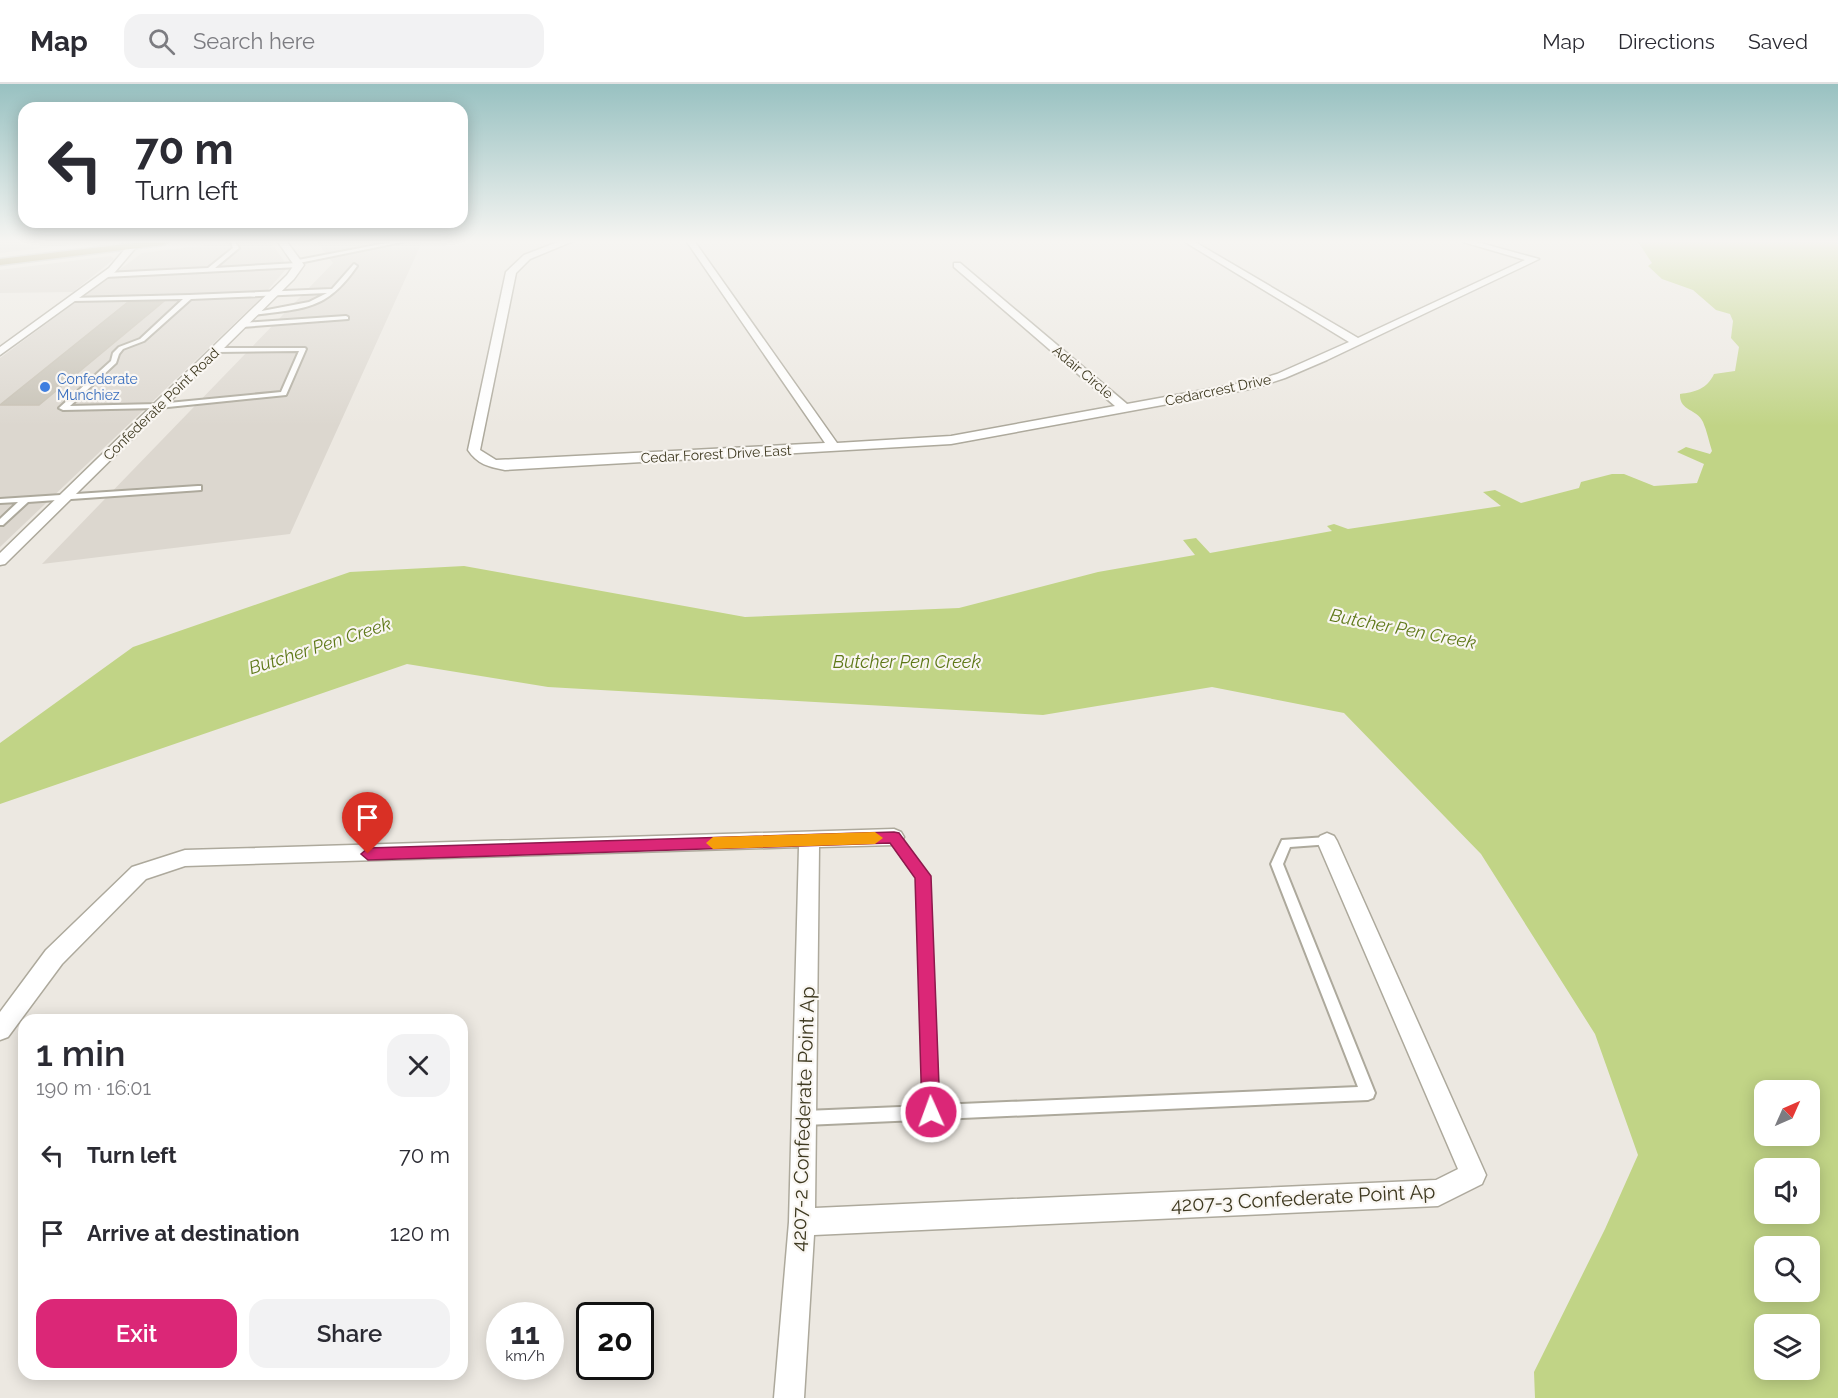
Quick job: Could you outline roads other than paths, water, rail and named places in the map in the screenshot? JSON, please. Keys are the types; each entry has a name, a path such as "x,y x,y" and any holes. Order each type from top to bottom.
{"street":[{"path":"0,352 66,303"},
{"name":"Confederate Point Road","path":"0,561 264,303"},
{"name":"Cedar Forest Drive East","path":"504,303 474,450 481,460 505,466 951,440"},
{"path":"734,303 834,447"},
{"name":"Adair Circle","path":"1002,303 1126,409"},
{"path":"1292,303 1357,342"},
{"name":"Cedarcrest Drive","path":"951,440 1256,384 1281,376 1439,303"},
{"path":"0,1030 54,957 139,873 185,858 894,837"},
{"name":"4207-2 Confederate Point Ap","path":"789,1398 802,1222 809,840"},
{"name":"4207-3 Confederate Point Ap","path":"802,1222 1438,1194 1473,1175 1327,841"}],"lane":[{"path":"182,303 142,340 121,348 116,353 114,362 63,408 159,406 284,394 303,349 217,350"},
{"path":"254,313 316,303"},
{"path":"242,326 346,318"},
{"path":"0,501 198,488"},
{"path":"0,523 25,500"},
{"path":"894,837 923,876 931,1112"},
{"path":"805,1118 1368,1093 1277,864 1287,843 1327,841"}],"water":[{"name":"Butcher Pen Creek","path":"1708,303 1838,303 1838,1398 1535,1398 1534,1372 1605,1229 1638,1155 1595,1034 1481,854 1344,713 1212,687 1043,715 548,687 407,664 0,804 0,743 133,647 350,572 464,566 745,617 959,608 1098,572 1195,555 1183,540 1196,538 1210,553 1332,531 1327,526 1334,524 1348,529 1501,506 1483,492 1495,490 1521,503 1579,488 1581,482 1612,474 1624,474 1654,486 1697,483 1704,464 1677,452 1686,447 1710,454 1712,451 1703,422 1682,404 1680,394 1700,389 1714,374 1735,371 1739,347 1731,338 1733,321 1730,314 1716,310"}],"place":[{"name":"Confederate Munchiez","path":"45,387"}]}
